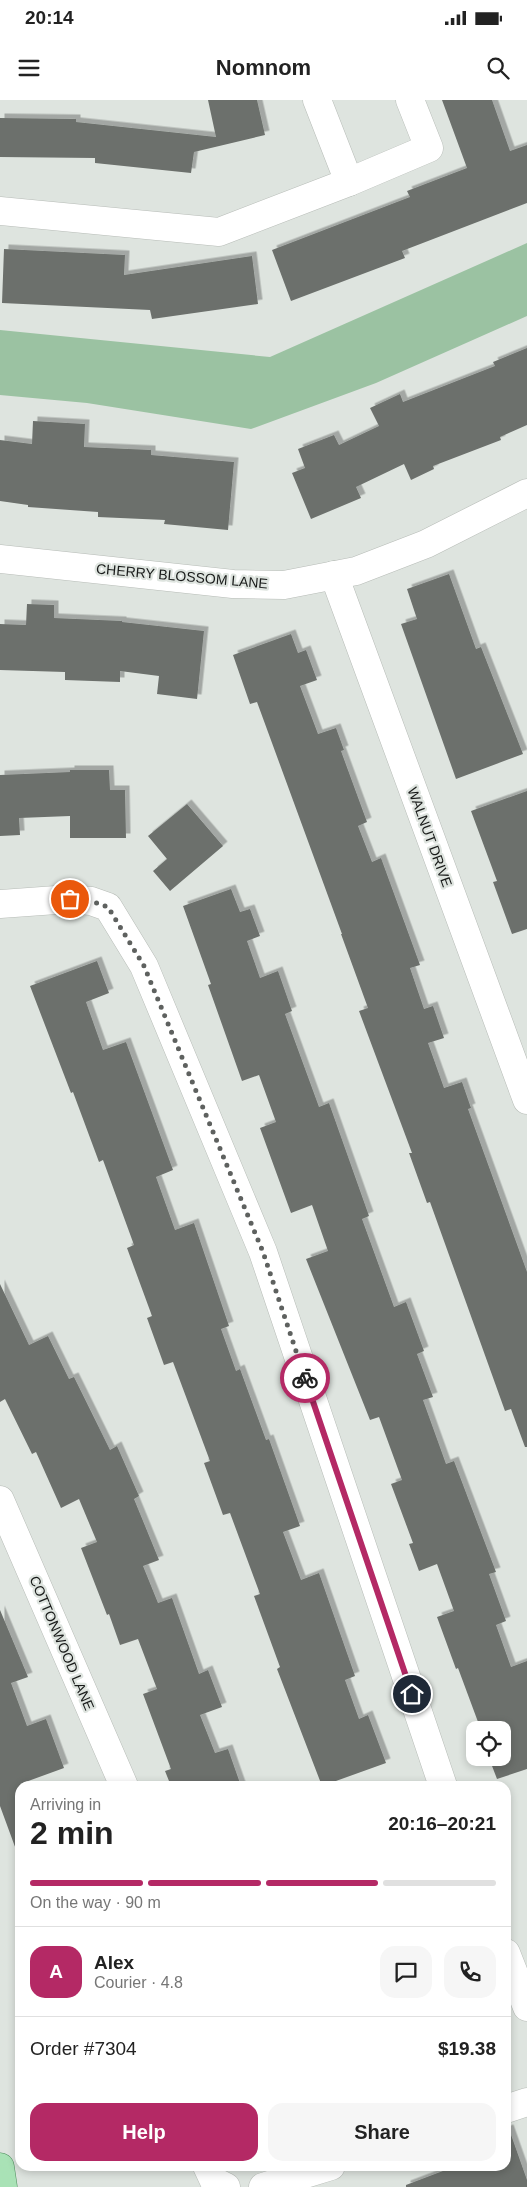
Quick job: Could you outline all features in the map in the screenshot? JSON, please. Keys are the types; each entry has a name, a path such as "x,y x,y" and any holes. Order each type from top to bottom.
{"main road":[{"path":"0,2167 3,2187"}],"street":[{"path":"317,100 349,182"},
{"path":"0,211 219,232 349,182 429,148 410,100"},
{"name":"CHERRY BLOSSOM LANE","path":"0,559 233,584 284,585 356,571 426,544 527,493"},
{"name":"WALNUT DRIVE","path":"334,575 527,1100"},
{"path":"0,904 70,899 91,901 108,907 144,966 263,1252 441,1781"},
{"name":"COTTONWOOD LANE","path":"0,1500 122,1781"},
{"path":"511,1966 527,2007"},
{"path":"511,2107 527,2102"},
{"path":"209,2171 214,2181 226,2187"},
{"path":"263,2187 315,2171"}],"green space":[{"path":"527,243 527,316 376,383 251,429 87,403 0,395 0,330 270,357"}],"building":[{"path":"208,100 257,100 265,135 194,152 191,173 95,163 95,158 0,157 0,118 76,119 76,122 216,137"},
{"path":"442,100 492,100 510,151 527,145 527,203 402,251 405,258 291,301 272,250 410,197 407,191 467,168"},
{"path":"4,249 125,255 124,275 252,256 258,304 152,319 150,310 2,303"},
{"path":"527,348 527,425 500,437 501,440 433,466 434,469 411,480 404,464 356,487 361,498 311,519 292,473 305,468 298,449 334,435 339,445 379,426 370,408 400,394 403,402 495,366 493,362"},
{"path":"33,421 85,424 84,447 151,450 151,455 234,462 228,530 164,524 165,520 98,517 98,512 28,507 28,505 0,501 0,440 32,444"},
{"path":"449,574 476,649 481,647 523,754 456,779 401,624 417,619 407,589"},
{"path":"27,604 54,605 54,618 122,621 204,631 197,699 157,694 159,676 120,671 120,682 65,680 65,672 0,670 0,624 26,625"},
{"path":"291,634 298,653 306,650 317,680 300,686 318,734 336,728 344,750 341,751 367,822 358,826 372,862 381,858 420,965 410,968 424,1009 433,1006 444,1038 428,1043 444,1088 462,1082 471,1108 468,1109 527,1272 527,1447 525,1447 511,1409 505,1411 430,1202 427,1203 409,1153 412,1153 359,1011 368,1008 342,934 257,702 250,704 233,655"},
{"path":"70,770 109,770 110,790 125,790 126,838 70,838 70,816 19,818 20,835 0,836 0,775 70,772"},
{"path":"527,791 527,929 512,934 493,882 497,881 471,811"},
{"path":"187,804 223,846 170,891 153,871 167,859 148,836"},
{"path":"231,889 240,912 250,909 260,936 247,941 260,978 278,971 292,1011 285,1014 319,1107 329,1103 369,1216 362,1219 394,1307 406,1302 424,1351 417,1354 433,1397 423,1400 446,1464 454,1461 496,1572 489,1574 506,1621 496,1625 511,1667 527,1661 527,1769 497,1779 492,1766 511,1766 511,1721 478,1721 458,1668 456,1669 437,1617 454,1611 437,1564 419,1571 409,1544 413,1543 391,1484 402,1480 379,1417 370,1420 306,1259 328,1251 312,1205 291,1213 260,1128 276,1122 259,1075 242,1081 208,985 211,984 183,906"},
{"path":"97,961 109,993 86,1002 103,1050 126,1042 173,1170 156,1177 175,1230 194,1223 229,1326 221,1329 236,1371 240,1369 266,1440 269,1439 300,1526 283,1532 301,1580 319,1573 355,1676 345,1680 359,1719 368,1715 386,1763 336,1781 320,1781 277,1669 280,1667 254,1596 260,1594 230,1513 223,1515 204,1463 210,1461 173,1362 164,1365 147,1318 152,1316 127,1248 134,1245 103,1160 99,1162 30,986"},
{"path":"0,1284 29,1345 48,1336 69,1379 74,1377 110,1450 117,1446 139,1496 134,1499 159,1560 143,1566 158,1603 172,1598 199,1674 208,1670 222,1707 200,1715 215,1753 228,1749 239,1781 169,1781 165,1771 171,1769 143,1694 157,1689 138,1639 120,1645 109,1614 107,1615 81,1548 97,1542 79,1499 61,1508 36,1452 32,1454 5,1399 0,1402"},
{"path":"0,1610 28,1677 11,1683 27,1726 46,1719 64,1768 28,1781 15,1781 15,1847 0,1806"},
{"path":"511,2135 527,2180 527,2187 406,2187 406,2185 443,2171 511,2171"}],"way so far":[{"path":"70,899 91,901 108,907 144,966 263,1252 305,1378"}],"route":[{"path":"305,1378 412,1694"}]}
